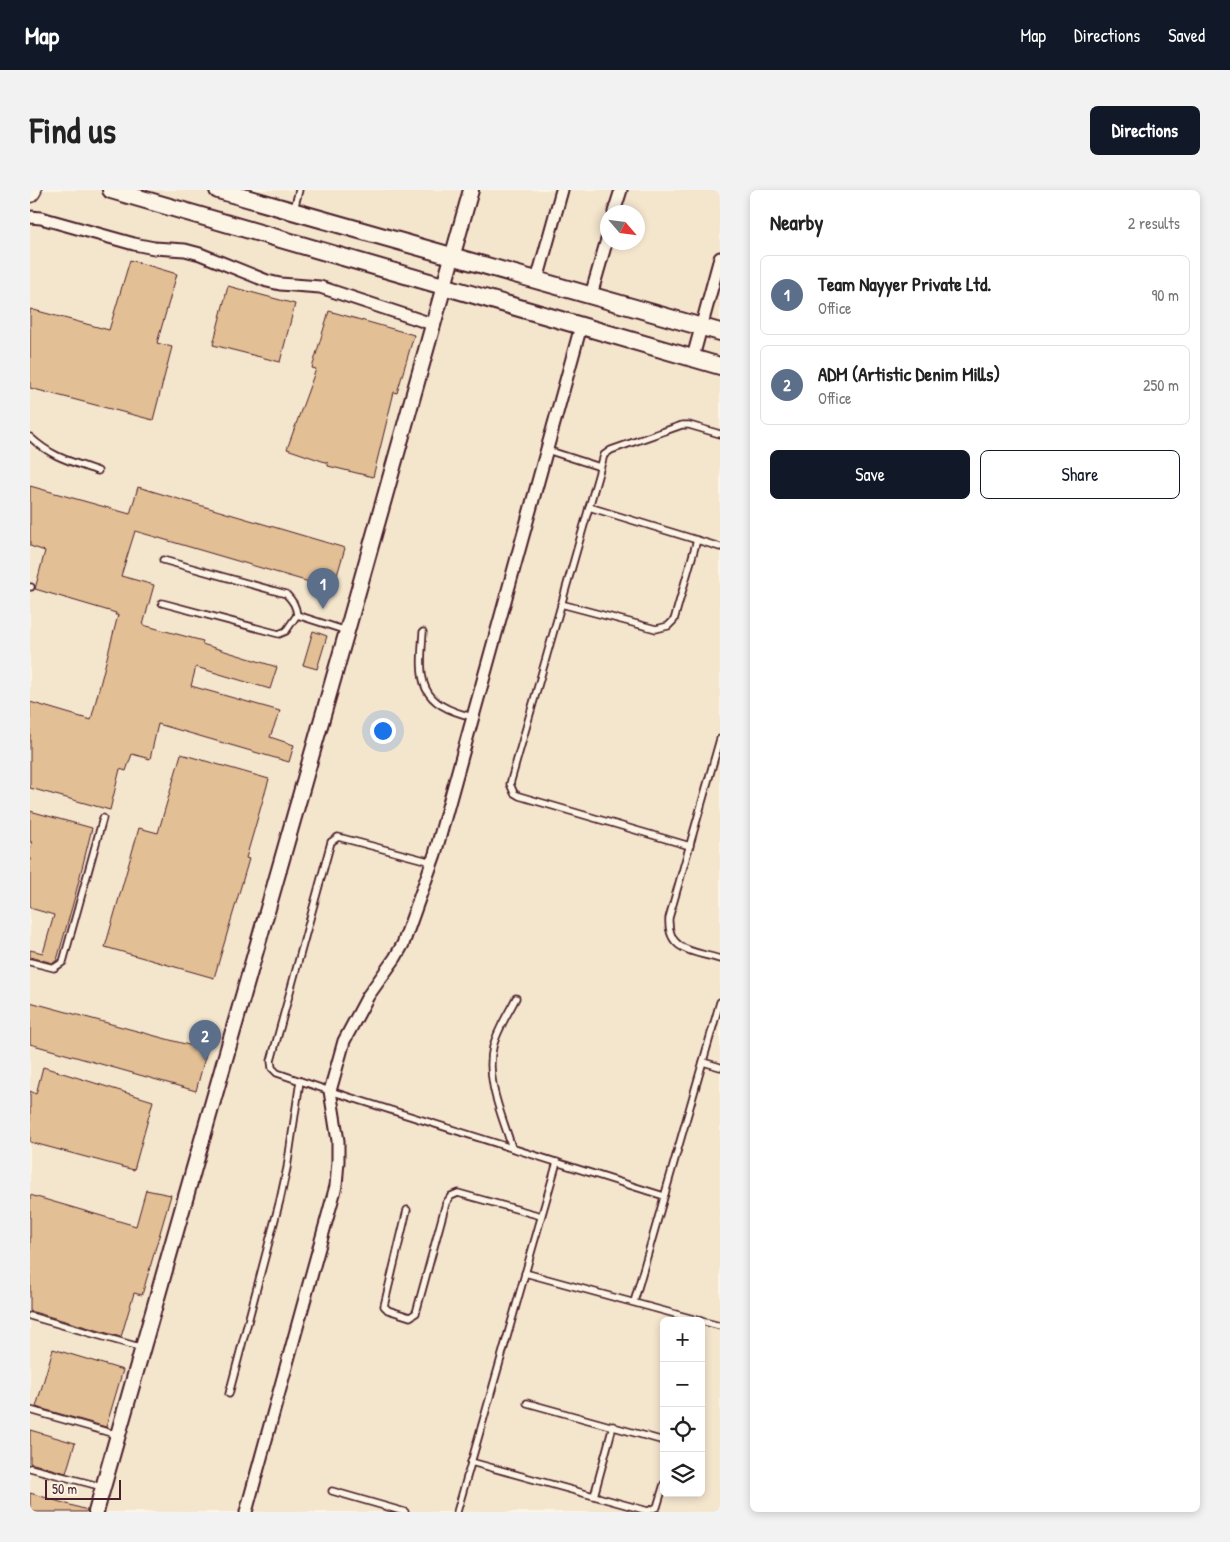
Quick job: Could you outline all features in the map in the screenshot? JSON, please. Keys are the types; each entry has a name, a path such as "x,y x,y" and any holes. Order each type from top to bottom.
{"main road":[{"path":"110,190 720,366"},
{"path":"218,190 720,332"}],"street":[{"path":"96,1512 471,190"},
{"path":"537,280 562,190"},
{"path":"616,205 621,190"},
{"path":"30,217 41,218 134,244 200,254 280,284 320,288 432,324"},
{"path":"591,295 604,250"},
{"path":"693,357 720,258"},
{"path":"246,1512 336,1186 338,1141 330,1091 344,1041 368,996 396,958 403,944 432,862 580,326"}],"lane":[{"path":"293,211 299,190"},
{"path":"690,846 519,796 510,784 604,455 611,450 682,425 690,425 720,434"},
{"path":"30,437 54,456 98,471"},
{"path":"546,450 600,467"},
{"path":"589,507 720,547"},
{"path":"561,604 656,629 668,626 674,620 697,540"},
{"path":"162,603 278,634 286,631 297,615 296,607 286,594 163,560"},
{"path":"297,615 347,631"},
{"path":"423,632 422,674 423,683 430,697 443,708 473,717"},
{"path":"720,739 669,918 668,930 674,942 683,948 720,959"},
{"path":"30,962 54,968 63,962 103,818"},
{"path":"432,862 338,837 332,842 271,1061 272,1068 276,1073 330,1091 664,1196"},
{"path":"512,1148 492,1082 491,1067 493,1048 498,1031 516,998"},
{"path":"634,1302 720,1002"},
{"path":"703,1062 720,1067"},
{"path":"229,1394 282,1192 300,1081"},
{"path":"457,1512 557,1162"},
{"path":"407,1210 384,1306 388,1310 410,1318 416,1313 446,1203 451,1196 458,1192 542,1216"},
{"path":"525,1273 687,1317"},
{"path":"30,1316 143,1348"},
{"path":"705,1322 720,1326"},
{"path":"527,1403 660,1440"},
{"path":"30,1410 118,1435"},
{"path":"594,1496 613,1426"},
{"path":"471,1462 648,1511 657,1507 660,1497"},
{"path":"30,1468 103,1487"},
{"path":"332,1491 405,1512"}],"shaded area":[{"path":"30,190 720,190 720,1512 30,1512"}],"building":[{"path":"130,260 177,274 157,343 172,347 153,420 30,388 30,309 109,330"},
{"path":"228,286 295,304 280,362 213,345"},
{"path":"329,311 414,335 397,393 394,392 373,477 328,466 328,463 287,449 316,369 312,368"},
{"path":"30,486 130,514 138,487 345,548 333,589 135,531 121,576 154,585 143,625 203,641 202,644 277,667 270,689 196,667 191,686 280,711 270,737 294,745 289,762 158,724 150,759 132,754 126,771 120,769 110,810 30,788 30,702 91,720 118,615 35,589 45,551 30,546"},
{"path":"313,631 327,636 317,669 303,665"},
{"path":"181,754 269,779 246,858 249,859 214,978 105,947 139,828 158,833"},
{"path":"30,811 92,828 57,960 53,963 30,957 30,950 43,953 54,915 30,908 30,850 32,842 30,842"},
{"path":"30,1002 207,1050 196,1091 30,1044"},
{"path":"43,1067 153,1101 134,1170 30,1142 30,1091 36,1094"},
{"path":"146,1190 171,1195 142,1295 134,1293 121,1337 30,1311 30,1195 136,1226"},
{"path":"53,1349 123,1370 106,1427 36,1407"},
{"path":"30,1430 75,1443 66,1473 30,1463"},
{"path":"30,1493 87,1510 86,1512 30,1512"}],"place":[{"name":"Team Nayyer Private Ltd.","path":"323,609"},
{"name":"ADM (Artistic Denim Mills)","path":"205,1061"}]}
